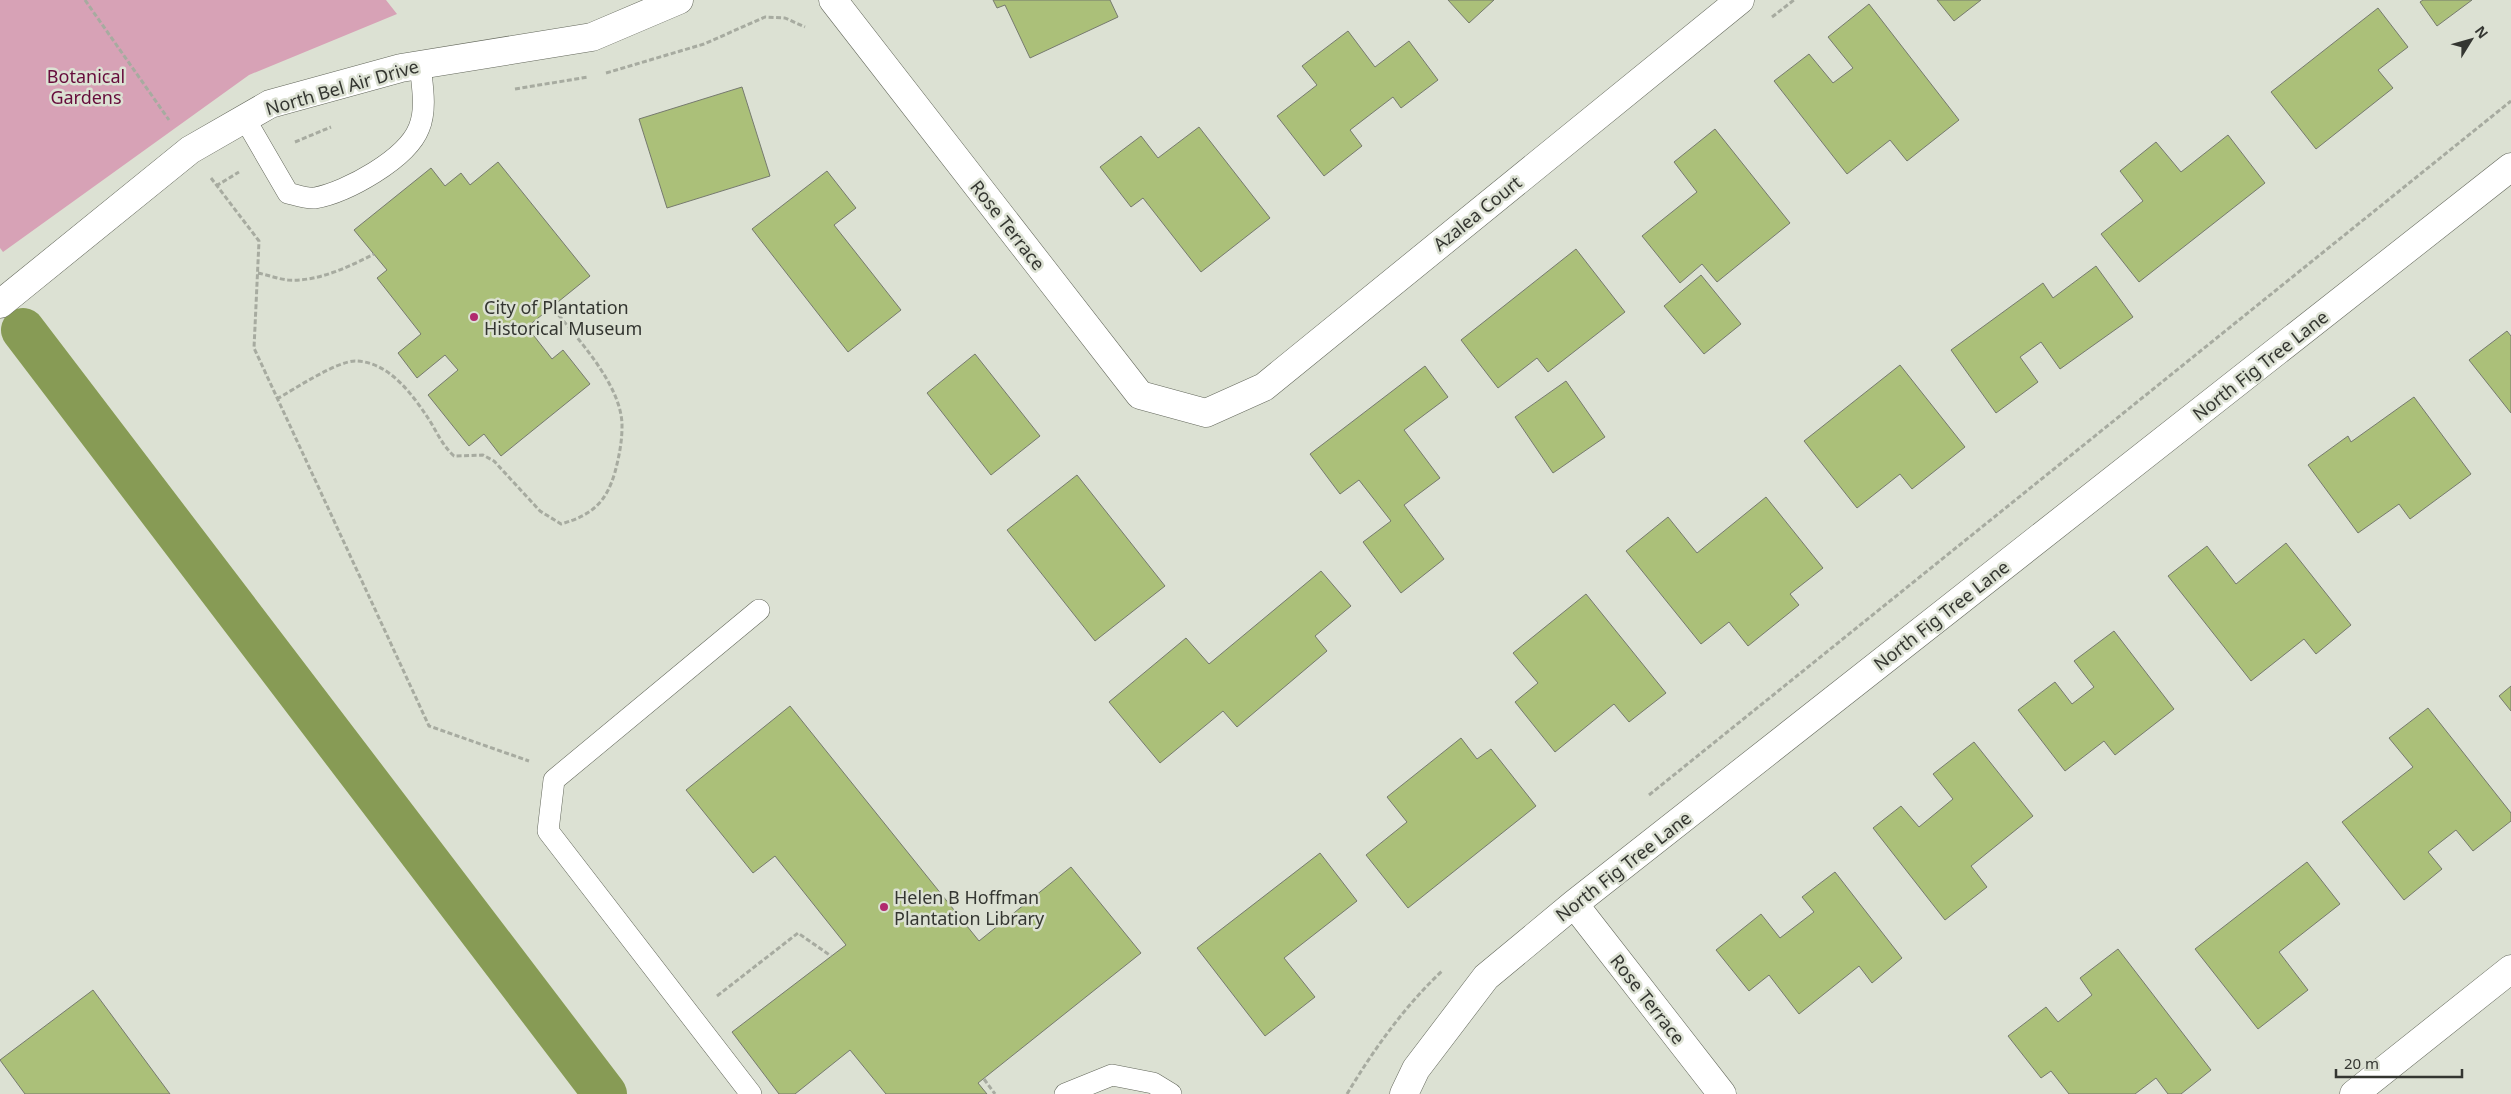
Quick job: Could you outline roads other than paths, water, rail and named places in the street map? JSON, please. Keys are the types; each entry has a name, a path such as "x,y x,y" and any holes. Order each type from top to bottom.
{"street":[{"name":"North Bel Air Drive","path":"0,304 190,150 270,104 420,64 592,37 679,0"},
{"name":"Rose Terrace","path":"833,0 1140,395 1206,413"},
{"name":"Azalea Court","path":"1206,413 1264,386 1740,0"},
{"name":"North Fig Tree Lane","path":"1404,1094 1416,1069 1486,977 1574,904 2511,167"},
{"name":"Rose Terrace","path":"1574,904 1722,1094"},
{"path":"2354,1094 2511,970"}],"lane":[{"path":"245,119 288,193 313,198 360,183 412,144 420,127 423,110 420,64"},
{"path":"751,1094 548,831 554,780 759,610"},
{"path":"1065,1094 1112,1075 1153,1083 1171,1094"}],"waterway":[{"path":"23,330 605,1094"}],"place":[{"name":"City of Plantation Historical Museum","path":"474,317"},
{"name":"Helen B Hoffman Plantation Library","path":"884,907"}],"park label":[{"name":"Botanical Gardens","path":"86,86"}]}
